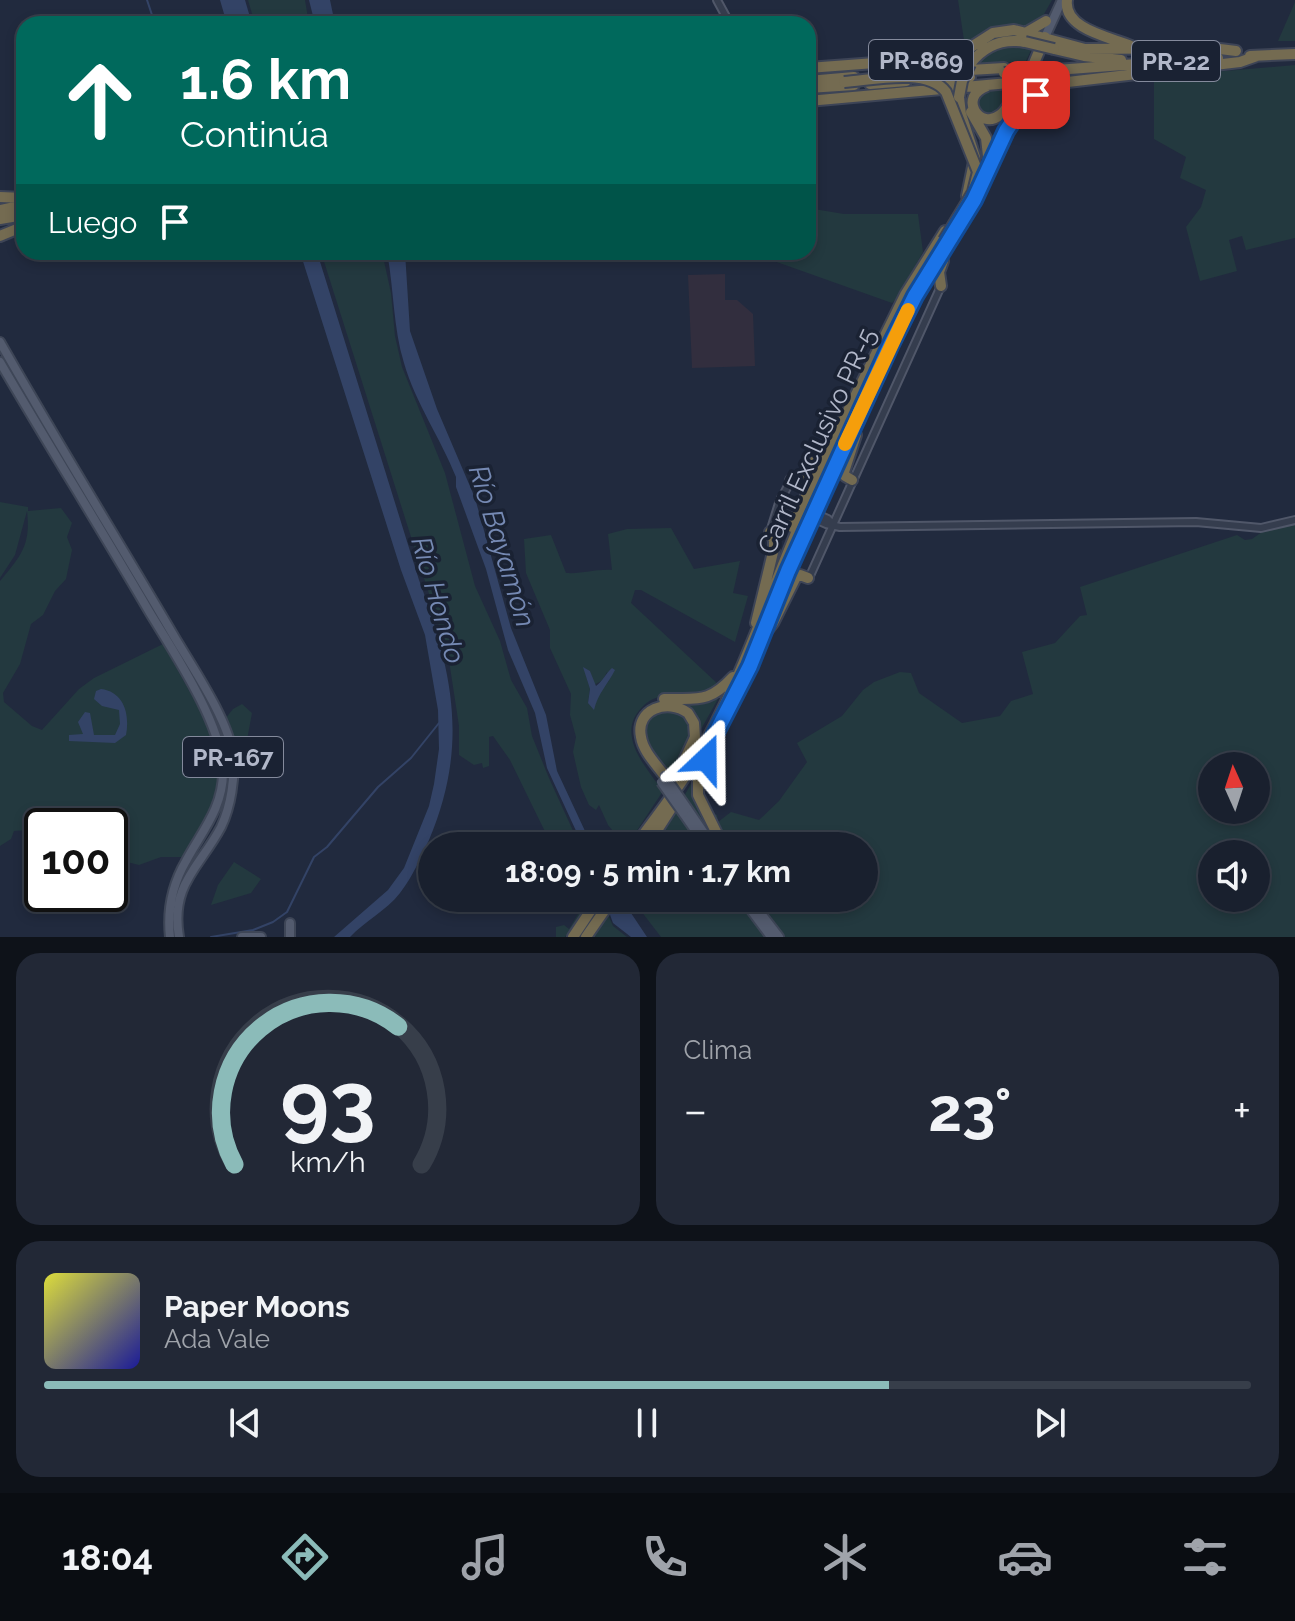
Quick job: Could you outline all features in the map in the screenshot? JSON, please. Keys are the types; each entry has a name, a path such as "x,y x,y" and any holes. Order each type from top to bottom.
{"highway":[{"path":"1061,0 1074,22 1132,47"},
{"path":"967,196 975,154 961,114 959,97 962,81 970,64 982,51 995,44 1026,37 1046,21"},
{"name":"PR-869","path":"816,68 942,58 968,49 993,33 1014,30 1026,37 1043,36"},
{"path":"1043,36 1085,49 1212,48 1236,51"},
{"path":"1005,129 1013,99 1043,36"},
{"path":"941,286 939,269 1005,129 1043,36"},
{"path":"1026,37 1054,49 1121,60"},
{"name":"PR-22","path":"816,84 1006,75 1121,60 1236,51 1295,51"},
{"name":"PR-22","path":"1056,67 1257,56 1295,51"},
{"path":"716,832 698,795 698,778 841,422 905,295 1005,129 1026,103 1039,92 1059,83 1240,62 1257,56"},
{"path":"816,100 950,90 1006,75 1037,81 1193,64 1212,59"},
{"path":"816,69 923,72"},
{"name":"PR-22","path":"816,83 923,72 1006,75"},
{"path":"1006,75 980,89 974,95 973,106 981,117 994,119 1013,99"},
{"name":"Carril Exclusivo PR-5","path":"812,499 893,328 973,192 978,177 976,163 944,89 937,82 921,77 816,84"},
{"path":"950,90 964,96 986,138 988,156"},
{"path":"976,119 1005,129"},
{"path":"812,499 866,399 915,296 966,214"},
{"path":"852,480 844,472 866,399"},
{"path":"791,480 796,483 802,481 841,422"},
{"name":"Carril Exclusivo PR-5","path":"644,832 670,800 703,747 748,654 799,528"},
{"path":"642,832 709,724 759,632 774,548 770,532"},
{"path":"759,632 773,623 796,577 808,578"},
{"path":"663,778 636,745 634,727 640,712 647,705 662,699 699,700 709,697 733,677"},
{"path":"663,778 642,743 640,729 644,718 652,710 669,705 688,713 695,732 669,792"},
{"path":"657,832 710,744"},
{"path":"572,937 600,912"}],"main road":[{"path":"1043,36 1046,21 1061,0"},
{"path":"1043,36 1061,0"},
{"name":"PR-167","path":"0,342 223,723 232,753 234,776 228,804 217,832 183,887 177,936"},
{"name":"PR-167","path":"0,362 170,646 219,739 223,776 218,802 211,822 176,882 169,907 177,936"},
{"path":"663,778 702,832"},
{"path":"685,810 698,832"},
{"path":"183,887 185,863 217,832"},
{"path":"752,912 771,937"},
{"path":"761,912 779,937"},
{"path":"290,923 290,937"},
{"path":"242,937 261,937"}],"street":[{"path":"808,578 941,286"},
{"path":"770,532 791,480"},
{"path":"780,501 826,524 840,527 1196,522 1261,528 1295,520"}],"shaded area":[{"path":"725,274 725,300 737,300 753,314 755,366 692,368 688,275"}],"green space":[{"path":"248,0 305,0 308,16 253,16"},
{"path":"958,0 1052,0 1040,21 1032,27 965,47"},
{"path":"1295,2 1295,41 1278,41"},
{"path":"999,45 1033,46 1026,61 973,65"},
{"path":"1295,65 1295,238 1246,250 1242,236 1229,240 1237,271 1200,281 1186,227 1201,207 1206,190 1180,178 1186,157 1154,139 1154,77"},
{"path":"1015,86 1006,105 997,114 979,113 975,99 983,90"},
{"path":"816,209 844,214 918,214 923,252 892,303 771,260 816,260"},
{"path":"324,260 384,260 402,367 445,473 475,586 500,641 511,680 527,708 532,736 574,832 545,832 510,760 493,736 489,737 489,766 483,768 482,763 474,765 459,755 459,726 448,654"},
{"path":"0,502 28,507 28,511 61,508 72,523 67,537 72,550 66,579 55,591 43,615 31,624 20,664 3,693 4,702 32,726 42,730 79,689 94,678 163,644 213,733 220,771 218,789 204,828 183,857 161,857 139,865 128,862 128,808 24,808 24,830 14,831 11,839 0,846 0,581 23,549 27,511 15,555 0,578"},
{"path":"1295,523 1295,937 785,937 768,912 878,912 878,832 720,832 711,812 717,815 718,822 731,812 759,820 779,801 807,762 797,743 842,716 863,690 874,682 900,672 911,673 919,693 962,723 1000,716 1011,701 1033,694 1022,652 1055,643 1080,616 1087,615 1080,587 1237,535 1245,540 1262,532"},
{"path":"671,528 694,569 740,561 733,593 748,596 735,642 641,590 635,590 631,603 719,685 701,694 656,698 638,712 631,732 633,743 643,764 663,791 636,832 614,832 599,805 596,810 589,805 581,787 573,752 576,737 570,715 571,694 550,648 550,630 526,573 524,539 551,535 566,573 612,570 608,534 627,529","holes":["584,668 590,671 594,685 603,680 607,672 609,681 602,686 596,702 588,703 590,689"]},
{"path":"719,697 699,733 685,708 648,710 640,749 635,727 649,708 669,699"},
{"path":"242,704 252,713 245,751 236,752 225,719"},
{"path":"657,709 686,714 693,736 672,781 643,741 644,723"},
{"path":"697,773 696,781 716,832 706,832 683,798"},
{"path":"676,809 692,832 662,832"},
{"path":"234,862 261,879 251,893 211,905 218,885"},
{"path":"579,912 583,912 565,937 556,937 556,927 564,925 569,929"},
{"path":"585,912 607,912 613,926 627,937 591,937 595,931"},
{"path":"642,912 746,912 765,937 661,937"}],"water":[{"path":"220,0 245,0 250,16 225,16"},
{"path":"309,0 330,0 333,16 313,16"},
{"path":"303,260 319,260 441,646 452,709 452,741 449,772 432,832 419,832 429,806 439,749 438,710 425,635 401,570"},
{"name":"Río Bayamón","path":"388,260 406,260 410,331 437,409 475,498 511,628 546,715 557,771 585,832 577,832 547,768 535,713 508,650 486,569 456,487 456,477 421,406 400,349"},
{"path":"583,667 590,671 596,686 612,668 615,670 594,710 588,703 590,689"},
{"path":"101,689 115,694 124,705 126,735 115,743 69,741 69,735 83,734 78,722 85,712 90,713 94,735 115,735 120,724 119,710 102,706 94,699 96,691"},
{"path":"418,833 418,863 400,893 350,937 334,937 388,890 404,868"},
{"path":"609,912 630,912 647,937 631,937 613,923"}],"waterway":[{"path":"147,0 152,16"},
{"path":"211,937 253,930 287,912 314,857 327,847 378,787 411,758 439,723"}],"slow traffic":[{"path":"845,444 908,310"}],"route":[{"path":"706,759 710,744 750,666 805,532 890,346 915,296 974,200 1006,131 1022,107 1036,95"}],"water label":[{"name":"Río Hondo","path":"438,600"}]}
